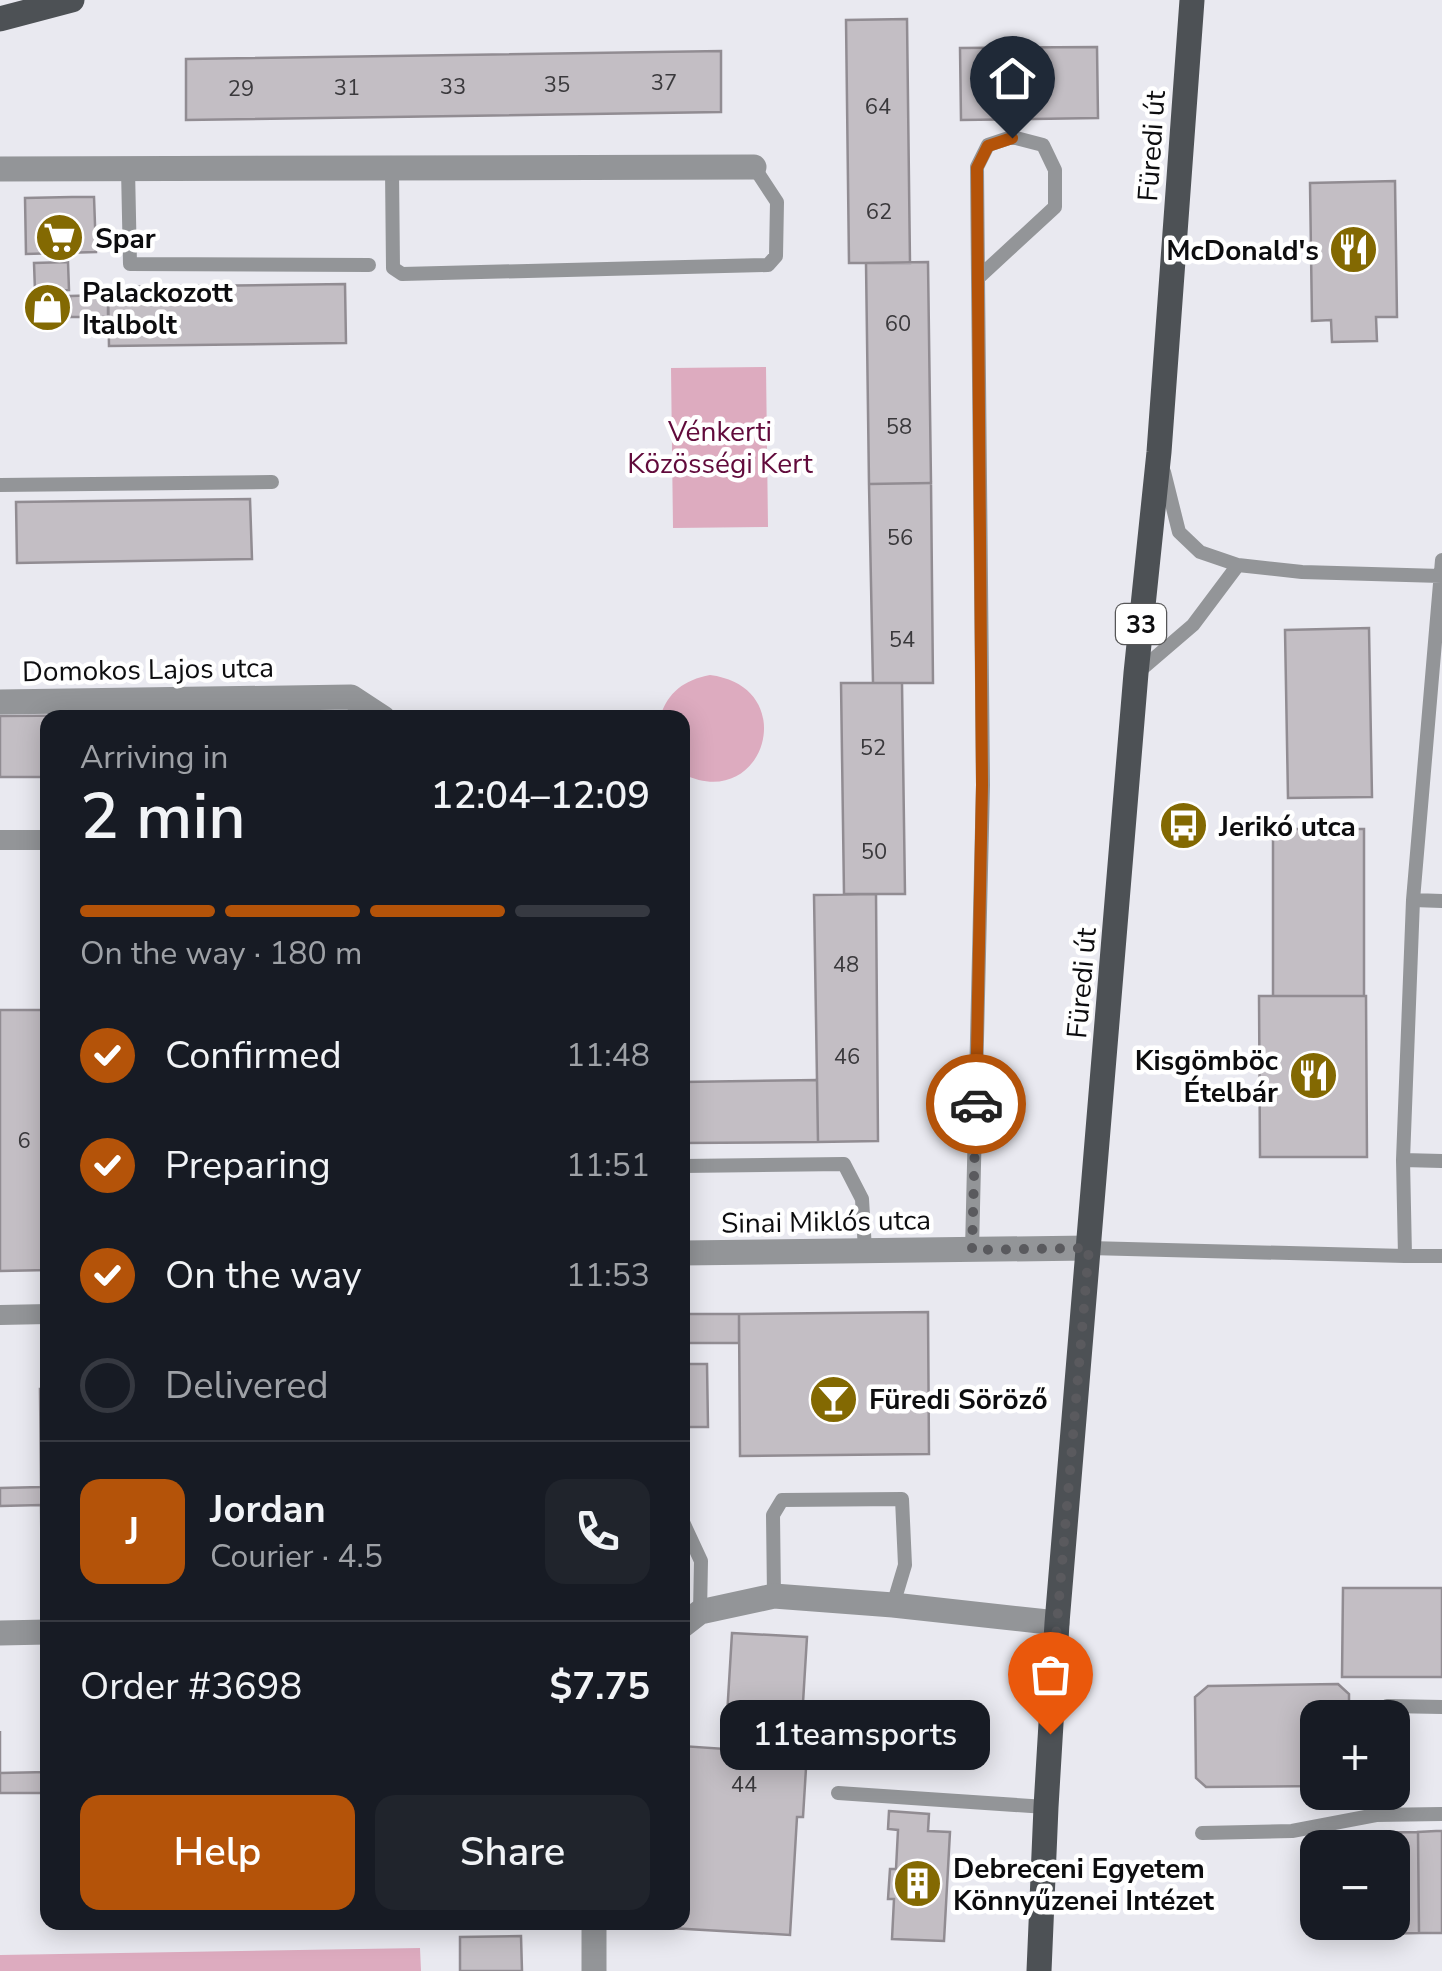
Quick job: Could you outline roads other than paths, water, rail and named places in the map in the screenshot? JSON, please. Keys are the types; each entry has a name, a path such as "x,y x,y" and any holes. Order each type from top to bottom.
{"main road":[{"path":"0,19 72,0"},
{"name":"Füredi út","path":"1039,1971 1057,1623 1136,674 1159,452 1192,0"}],"street":[{"path":"0,169 754,167"},
{"name":"Domokos Lajos utca","path":"0,702 298,707 352,697 371,710"},
{"path":"0,840 40,840"},
{"name":"Sinai Miklós utca","path":"690,1253 1089,1248"},
{"path":"0,1315 40,1314"},
{"path":"691,1619 774,1596 1057,1623"},
{"path":"0,1633 40,1632"},
{"path":"594,1930 594,1971"}],"lane":[{"path":"972,1250 982,785 977,168 988,146 1012,138 1043,145 1055,170 1055,207 978,278"},
{"path":"392,170 393,268 402,274 768,265 776,256 778,202 754,167"},
{"path":"128,169 130,264 369,265"},
{"path":"1159,452 1179,532 1200,552 1238,565 1302,572 1441,576"},
{"path":"0,485 272,482"},
{"path":"1404,1256 1403,1160 1413,900 1442,560"},
{"path":"1136,674 1193,626 1238,565"},
{"path":"1413,900 1442,900"},
{"path":"1403,1160 1442,1161"},
{"path":"690,1166 844,1164 862,1199 865,1250"},
{"path":"1089,1248 1442,1256"},
{"path":"774,1596 773,1515 782,1500 902,1499 905,1565 893,1605"},
{"path":"690,1538 701,1562 691,1619"},
{"path":"1410,1706 1442,1707"},
{"path":"838,1792 1046,1807"},
{"path":"1376,1810 1376,1815"},
{"path":"1202,1833 1292,1831 1376,1815 1442,1814"}],"place":[{"name":"Spar","path":"60,238"},
{"name":"McDonald's","path":"1354,250"},
{"name":"Palackozott Italbolt","path":"47,308"},
{"name":"Jerikó utca","path":"1184,826"},
{"name":"Kisgömböc Ételbár","path":"1313,1076"},
{"name":"Füredi Söröző","path":"834,1399"},
{"name":"11teamsports","path":"1050,1734"},
{"name":"Debreceni Egyetem Könnyűzenei Intézet","path":"918,1884"}],"park label":[{"name":"Vénkerti Közösségi Kert","path":"720,447"}]}
